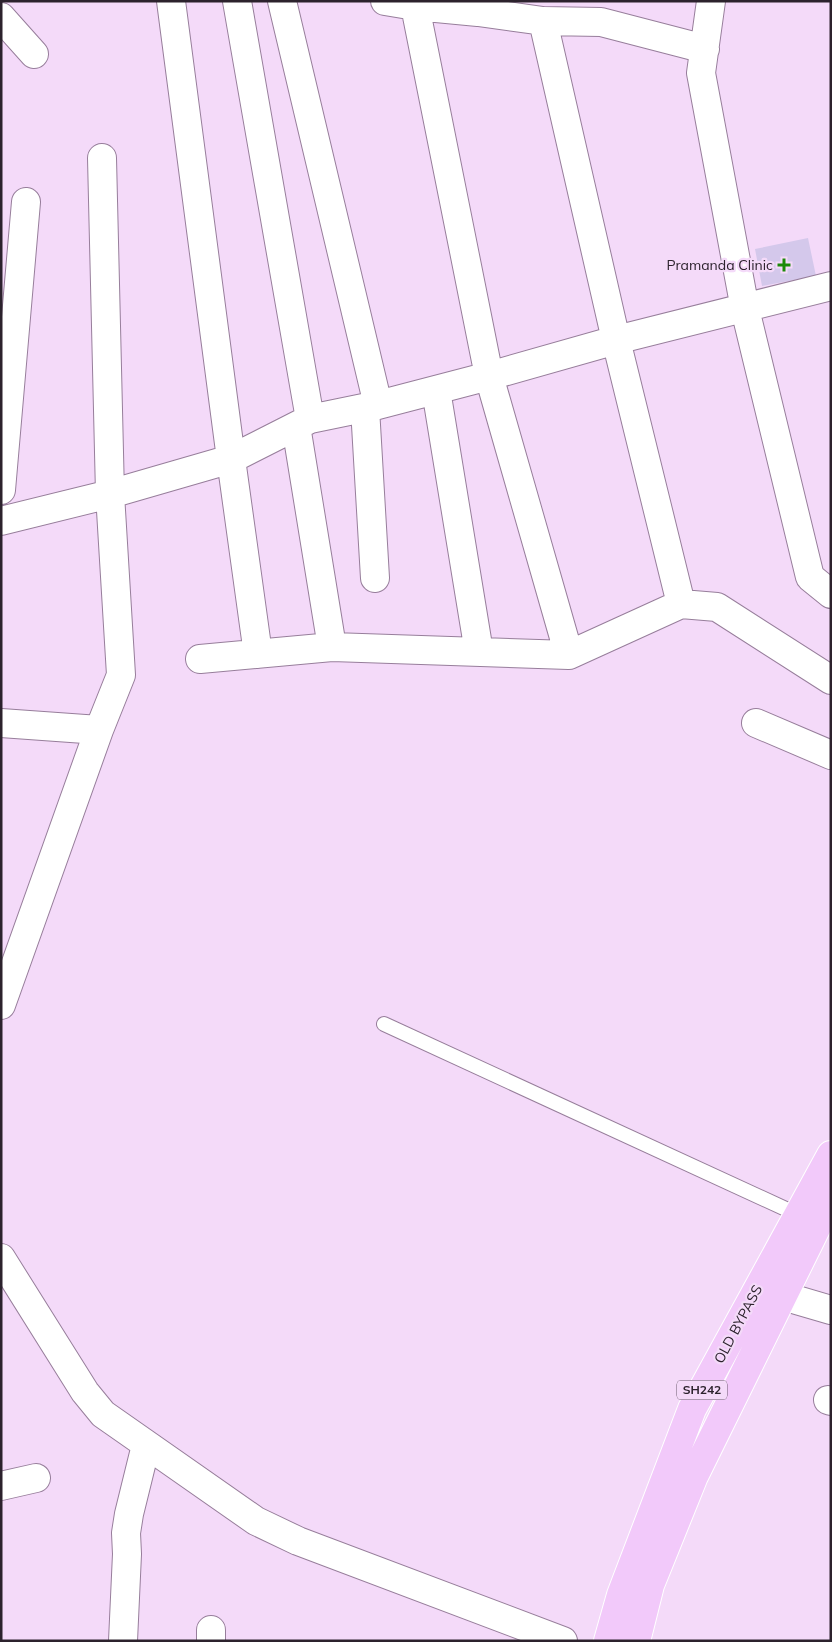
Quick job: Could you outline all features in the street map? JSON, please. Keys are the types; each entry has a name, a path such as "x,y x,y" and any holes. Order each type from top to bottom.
{"main road":[{"name":"OLD BYPASS","path":"636,1641 650,1585 694,1476 783,1296 807,1219 831,1155"},
{"name":"OLD BYPASS","path":"608,1641 621,1595 692,1409 807,1219 831,1198"}],"street":[{"path":"171,1 230,459 258,654"},
{"path":"237,1 303,422 332,647"},
{"path":"282,1 372,406 375,578"},
{"path":"385,1 414,6 479,7 542,21 602,12 705,49"},
{"path":"711,1 701,73 745,309 810,577 831,594"},
{"path":"414,6 489,376 569,655"},
{"path":"1,17 34,54"},
{"path":"542,21 616,340 681,604"},
{"path":"1,1005 7,973 121,675 110,494 102,158"},
{"path":"1,490 26,202"},
{"path":"1,521 110,494 230,459 303,422 436,390 616,340 831,286"},
{"path":"436,390 479,652"},
{"path":"200,658 332,647 569,655 681,604 717,607 831,680"},
{"path":"1,723 99,730"},
{"path":"756,723 831,755"},
{"path":"1,1258 93,1402 103,1414 256,1521 298,1541 564,1641"},
{"path":"783,1296 831,1310"},
{"path":"123,1641 127,1554 126,1533 146,1444"},
{"path":"1,1486 36,1478"}],"lane":[{"path":"384,1024 807,1219"}],"building":[{"path":"808,238 816,276 762,286 755,249"}],"place":[{"name":"Pramanda Clinic","path":"784,265"}]}
